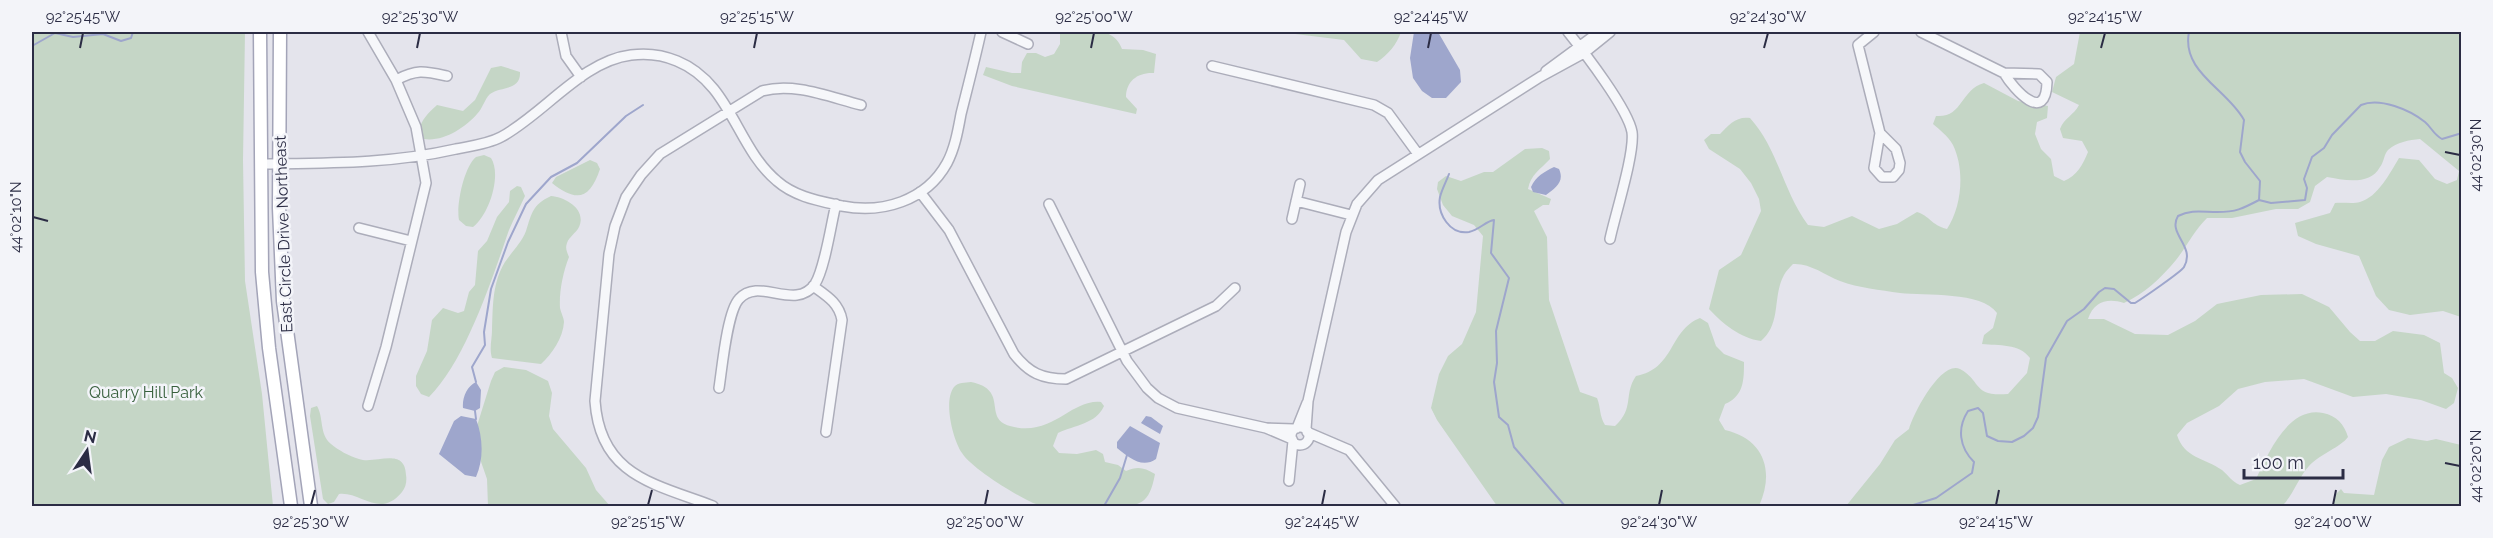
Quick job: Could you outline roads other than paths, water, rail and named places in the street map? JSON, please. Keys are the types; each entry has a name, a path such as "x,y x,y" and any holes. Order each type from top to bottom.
{"main road":[{"name":"East Circle Drive Northeast","path":"260,32 262,262 269,348 291,507"},
{"name":"East Circle Drive Northeast","path":"280,32 279,164 283,301 311,507"}],"street":[{"path":"368,32 396,80 416,127 426,183 386,347 368,406"},
{"path":"561,32 566,56 581,78"},
{"path":"261,164 372,162 423,157 500,138 581,78 610,60 644,54 665,57 694,69 704,77 716,91 761,164 777,182 804,196 855,208 877,208 899,204 920,192 942,170 951,152 981,32"},
{"path":"1002,32 1028,45"},
{"path":"1568,32 1622,108 1632,132 1631,147 1610,239"},
{"path":"1582,49 1599,32"},
{"path":"1289,478 1351,215 1362,196 1378,180 1540,77 1555,62 1610,32"},
{"path":"1874,32 1858,45 1880,133 1874,168 1882,177 1893,177 1899,170 1899,155 1880,133"},
{"path":"1921,32 2004,73 2033,72 2044,77 2047,87 2042,99 2036,102 2026,99 2010,84 2004,73"},
{"path":"1212,66 1374,105 1388,113 1418,154"},
{"path":"396,80 411,72 423,71 447,76"},
{"path":"713,507 645,481 615,458 603,437 595,401 609,255 615,226 626,197 641,175 660,154 762,91 795,88 861,105"},
{"path":"1292,219 1300,184"},
{"path":"920,192 949,230 1014,354 1025,368 1035,375 1048,379 1066,379 1123,352 1216,306 1235,288"},
{"path":"1296,201 1351,215"},
{"path":"719,388 731,317 738,299 753,291 798,295 813,286 820,272 836,204"},
{"path":"1049,204 1123,352 1139,378 1158,398 1188,412 1332,443 1349,450 1395,507"},
{"path":"359,228 411,241"},
{"path":"813,286 836,304 842,320 826,432"}],"water":[{"path":"1414,32 1438,32 1460,70 1461,82 1446,98 1432,98 1422,91 1413,78 1410,58"},
{"path":"1554,167 1559,169 1561,178 1553,190 1546,195 1533,192 1531,187 1535,180"},
{"path":"476,382 481,390 480,408 475,411 463,408 466,393"},
{"path":"461,416 476,419 478,426 481,455 476,477 465,475 439,454 454,421"},
{"path":"1146,416 1163,426 1160,434 1141,423"},
{"path":"1130,426 1160,443 1156,459 1146,463 1140,462 1117,448 1117,442"}],"waterway":[{"path":"32,46 55,33 73,37 103,34 121,41 131,38 133,32"},
{"path":"2189,32 2188,46 2198,69 2244,120 2240,152 2260,181 2259,200"},
{"path":"1910,506 1936,498 1972,473 1974,462 1965,450 1961,437 1962,424 1968,411 1978,408 1983,413 1987,436 1998,441 2012,442 2033,428 2038,417 2046,358 2067,321 2084,309 2099,292 2105,288 2114,289 2131,303 2135,303 2184,267 2187,253 2176,229 2178,216 2192,212 2234,211 2259,200 2271,203 2305,200 2307,188 2304,179 2312,157 2324,148 2332,135 2361,105 2377,103 2403,109 2425,122 2442,139 2462,133"},
{"path":"476,382 472,367 485,345 484,332 491,289 508,242 526,204 551,177 577,163 626,116 643,105"},
{"path":"1449,174 1440,197 1441,210 1446,222 1456,230 1469,232 1494,220 1491,253 1509,278 1496,331 1497,363 1494,382 1499,417 1508,425 1514,447 1565,506"},
{"path":"475,411 476,419"},
{"path":"1104,506 1120,478 1127,455"}],"park label":[{"name":"Quarry Hill Park","path":"146,392"}]}
